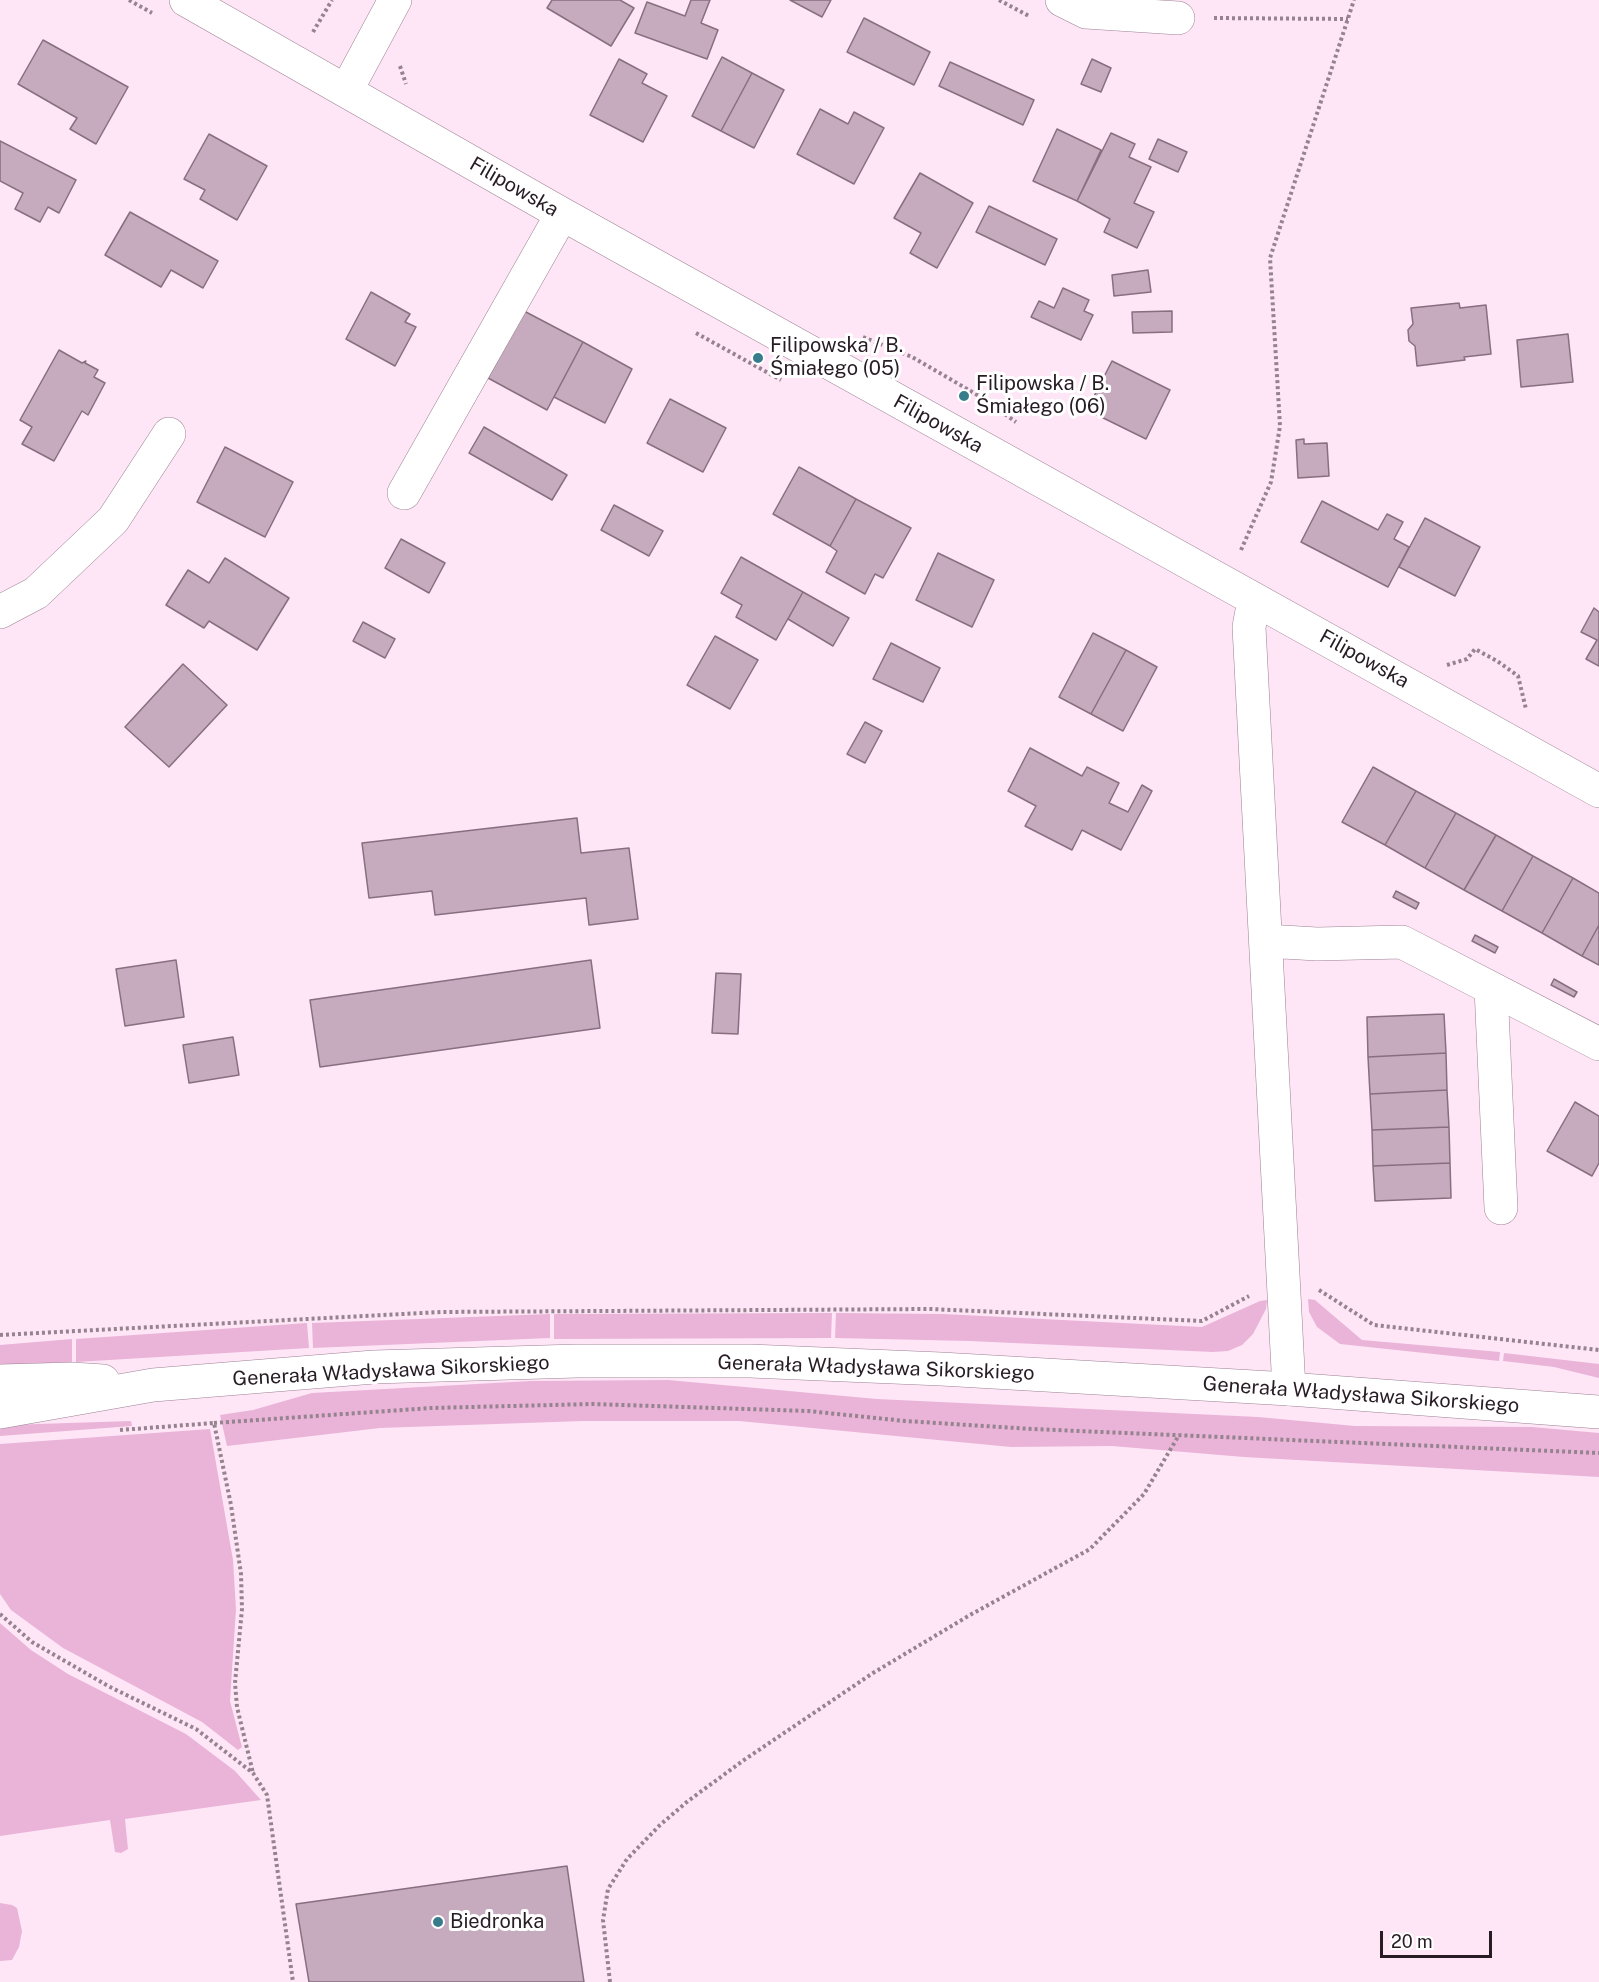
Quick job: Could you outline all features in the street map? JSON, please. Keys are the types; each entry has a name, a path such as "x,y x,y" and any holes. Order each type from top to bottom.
{"street":[{"name":"Filipowska","path":"186,0 562,214 1599,790"},
{"path":"346,92 395,0"},
{"path":"1062,0 1086,12 1178,18"},
{"path":"404,494 562,214"},
{"path":"0,612 36,593 113,520 169,434"},
{"path":"1254,600 1249,627 1289,1389"},
{"path":"1266,941 1317,944 1402,942 1599,1044"},
{"path":"1491,988 1501,1208"},
{"name":"Generała Władysława Sikorskiego","path":"0,1412 153,1385 374,1368 577,1361 750,1361 1289,1389 1599,1412"},
{"name":"Generała Władysława Sikorskiego","path":"0,1381 72,1379 153,1385"}],"path":[{"path":"1225,583 1271,482 1280,426 1270,258 1354,0"},
{"path":"1178,18 1348,20"},
{"path":"0,1335 453,1311 930,1309 1202,1321 1243,1298 1284,1290 1320,1290 1374,1325 1599,1350"},
{"path":"192,1424 431,1408 592,1404 808,1411 905,1421 1399,1446 1511,1447 1599,1453"},
{"path":"214,1423 231,1505 241,1574 242,1610 235,1683 237,1707 253,1773 267,1795 294,1982"},
{"path":"610,1982 603,1920 608,1889 627,1859 660,1825 687,1801 744,1760 873,1673 970,1615 1090,1549 1144,1494 1179,1435"},
{"path":"0,1614 32,1642 99,1681 196,1729 253,1773"}],"shaded area":[{"path":"1308,1299 1315,1300 1362,1340 1500,1352 1499,1361 1340,1344 1317,1327 1309,1312"},
{"path":"1267,1300 1266,1309 1253,1334 1242,1345 1228,1351 835,1338 836,1313 943,1314 1202,1327"},
{"path":"832,1313 831,1338 554,1339 554,1314"},
{"path":"550,1314 550,1338 313,1348 312,1323"},
{"path":"307,1323 309,1348 76,1362 76,1339"},
{"path":"72,1339 72,1362 0,1365 0,1345"},
{"path":"1504,1353 1599,1364 1599,1378 1554,1367 1503,1361"},
{"path":"668,1380 877,1399 1258,1417 1355,1426 1532,1427 1599,1433 1599,1477 1244,1457 1112,1446 1011,1447 739,1421 583,1421 380,1428 227,1446 220,1415 253,1410 312,1393 531,1381"},
{"path":"131,1421 132,1426 0,1436 0,1426 7,1425"},
{"path":"210,1429 233,1560 236,1609 230,1701 242,1747 238,1750 202,1722 63,1648 11,1610 0,1594 0,1444"},
{"path":"0,1623 31,1650 68,1674 186,1734 235,1771 261,1800 125,1819 128,1849 121,1853 115,1852 110,1820 0,1836"},
{"path":"0,1903 17,1908 22,1931 19,1947 12,1960 0,1961"}],"building":[{"path":"552,0 620,0 634,8 611,46 547,8"},
{"path":"691,0 710,0 701,23 718,30 707,59 635,33 647,2 685,16"},
{"path":"790,0 831,0 822,17"},
{"path":"864,18 930,52 914,85 847,52"},
{"path":"43,40 128,87 96,144 70,129 77,118 18,84"},
{"path":"722,57 752,73 721,131 692,116"},
{"path":"619,59 647,74 642,83 667,96 643,142 590,115"},
{"path":"1092,59 1111,68 1101,92 1081,84"},
{"path":"950,62 1034,100 1023,125 939,86"},
{"path":"752,73 784,90 754,148 721,131"},
{"path":"820,109 848,124 854,112 884,128 854,184 797,154"},
{"path":"1057,129 1101,150 1077,201 1033,181"},
{"path":"1111,133 1135,144 1129,157 1151,167 1134,203 1154,212 1137,248 1104,232 1110,219 1077,201"},
{"path":"209,134 267,166 237,220 200,199 205,190 184,179"},
{"path":"1158,139 1187,152 1178,172 1149,159"},
{"path":"0,141 76,180 59,213 48,207 40,222 15,209 23,193 0,181"},
{"path":"920,173 973,203 937,268 910,253 921,233 894,218"},
{"path":"989,206 1057,239 1045,265 976,232"},
{"path":"130,212 218,261 203,288 171,270 161,287 105,255"},
{"path":"1148,270 1151,292 1114,296 1112,275"},
{"path":"1063,288 1089,300 1084,311 1093,315 1081,340 1031,317 1039,301 1054,308"},
{"path":"371,292 410,314 405,322 416,327 395,366 346,339"},
{"path":"1459,303 1460,308 1486,305 1491,354 1417,366 1415,346 1409,341 1408,330 1413,324 1411,308"},
{"path":"524,311 583,342 547,410 488,378"},
{"path":"1172,311 1172,332 1133,333 1132,312"},
{"path":"1568,334 1573,382 1521,387 1517,340"},
{"path":"583,342 632,369 605,423 554,397"},
{"path":"59,350 82,363 86,361 85,363 98,370 94,377 105,383 88,415 82,411 54,461 22,444 32,427 20,420"},
{"path":"1112,361 1170,390 1146,439 1087,410"},
{"path":"670,399 726,428 703,472 647,443"},
{"path":"484,427 567,475 552,500 469,453"},
{"path":"1304,439 1304,444 1327,443 1329,476 1298,478 1296,440"},
{"path":"225,447 293,482 265,537 197,502"},
{"path":"799,467 856,499 830,546 773,514"},
{"path":"856,499 911,528 883,578 875,574 865,594 826,572 837,551 830,546"},
{"path":"1322,501 1378,530 1387,514 1403,522 1394,539 1409,547 1388,587 1301,542"},
{"path":"614,505 663,531 649,556 601,530"},
{"path":"1425,518 1480,547 1455,596 1399,567"},
{"path":"401,539 445,563 429,593 385,568"},
{"path":"938,553 994,580 972,627 916,600"},
{"path":"741,557 803,592 776,640 736,617 742,605 721,593"},
{"path":"225,558 289,598 257,650 209,621 204,628 166,605 188,570 209,583"},
{"path":"803,592 849,618 833,646 788,619"},
{"path":"1594,608 1599,612 1599,666 1586,659 1597,640 1581,632"},
{"path":"363,622 395,639 385,658 353,641"},
{"path":"1093,633 1126,650 1091,714 1059,697"},
{"path":"715,636 758,660 730,709 687,685"},
{"path":"891,643 940,668 923,702 873,679"},
{"path":"1126,650 1157,667 1123,731 1091,714"},
{"path":"183,664 227,705 169,767 125,727"},
{"path":"865,722 882,731 865,763 847,754"},
{"path":"1030,748 1082,776 1087,767 1119,783 1109,803 1128,812 1142,785 1152,791 1121,850 1082,830 1072,850 1025,826 1036,806 1008,791"},
{"path":"1373,767 1416,791 1385,845 1342,822"},
{"path":"1416,791 1456,813 1425,868 1385,845"},
{"path":"1456,813 1496,835 1464,890 1425,868"},
{"path":"577,818 581,853 629,848 638,919 589,925 586,898 435,915 432,891 369,898 362,843"},
{"path":"1496,835 1533,856 1502,911 1464,890"},
{"path":"1533,856 1573,878 1542,933 1502,911"},
{"path":"1573,878 1599,893 1599,925 1582,956 1542,933"},
{"path":"1396,891 1419,903 1416,909 1393,897"},
{"path":"1599,925 1599,965 1582,956"},
{"path":"1475,935 1498,947 1495,953 1472,941"},
{"path":"176,960 184,1017 125,1026 116,969"},
{"path":"591,960 600,1028 320,1067 310,1000"},
{"path":"716,973 741,974 738,1034 712,1033"},
{"path":"1554,979 1577,992 1574,997 1551,985"},
{"path":"1444,1014 1446,1053 1368,1057 1367,1017"},
{"path":"233,1037 239,1075 189,1083 183,1045"},
{"path":"1446,1053 1447,1090 1370,1094 1368,1057"},
{"path":"1447,1090 1449,1127 1372,1130 1370,1094"},
{"path":"1575,1102 1599,1116 1599,1163 1592,1176 1547,1151"},
{"path":"1449,1127 1450,1163 1373,1166 1372,1130"},
{"path":"1450,1163 1451,1198 1375,1201 1373,1166"},
{"name":"Biedronka","path":"567,1866 584,1982 309,1982 296,1904"}],"place":[{"name":"Filipowska / B. Śmiałego (05)","path":"758,358"},
{"name":"Filipowska / B. Śmiałego (06)","path":"964,396"},
{"name":"Biedronka","path":"438,1922"}]}
